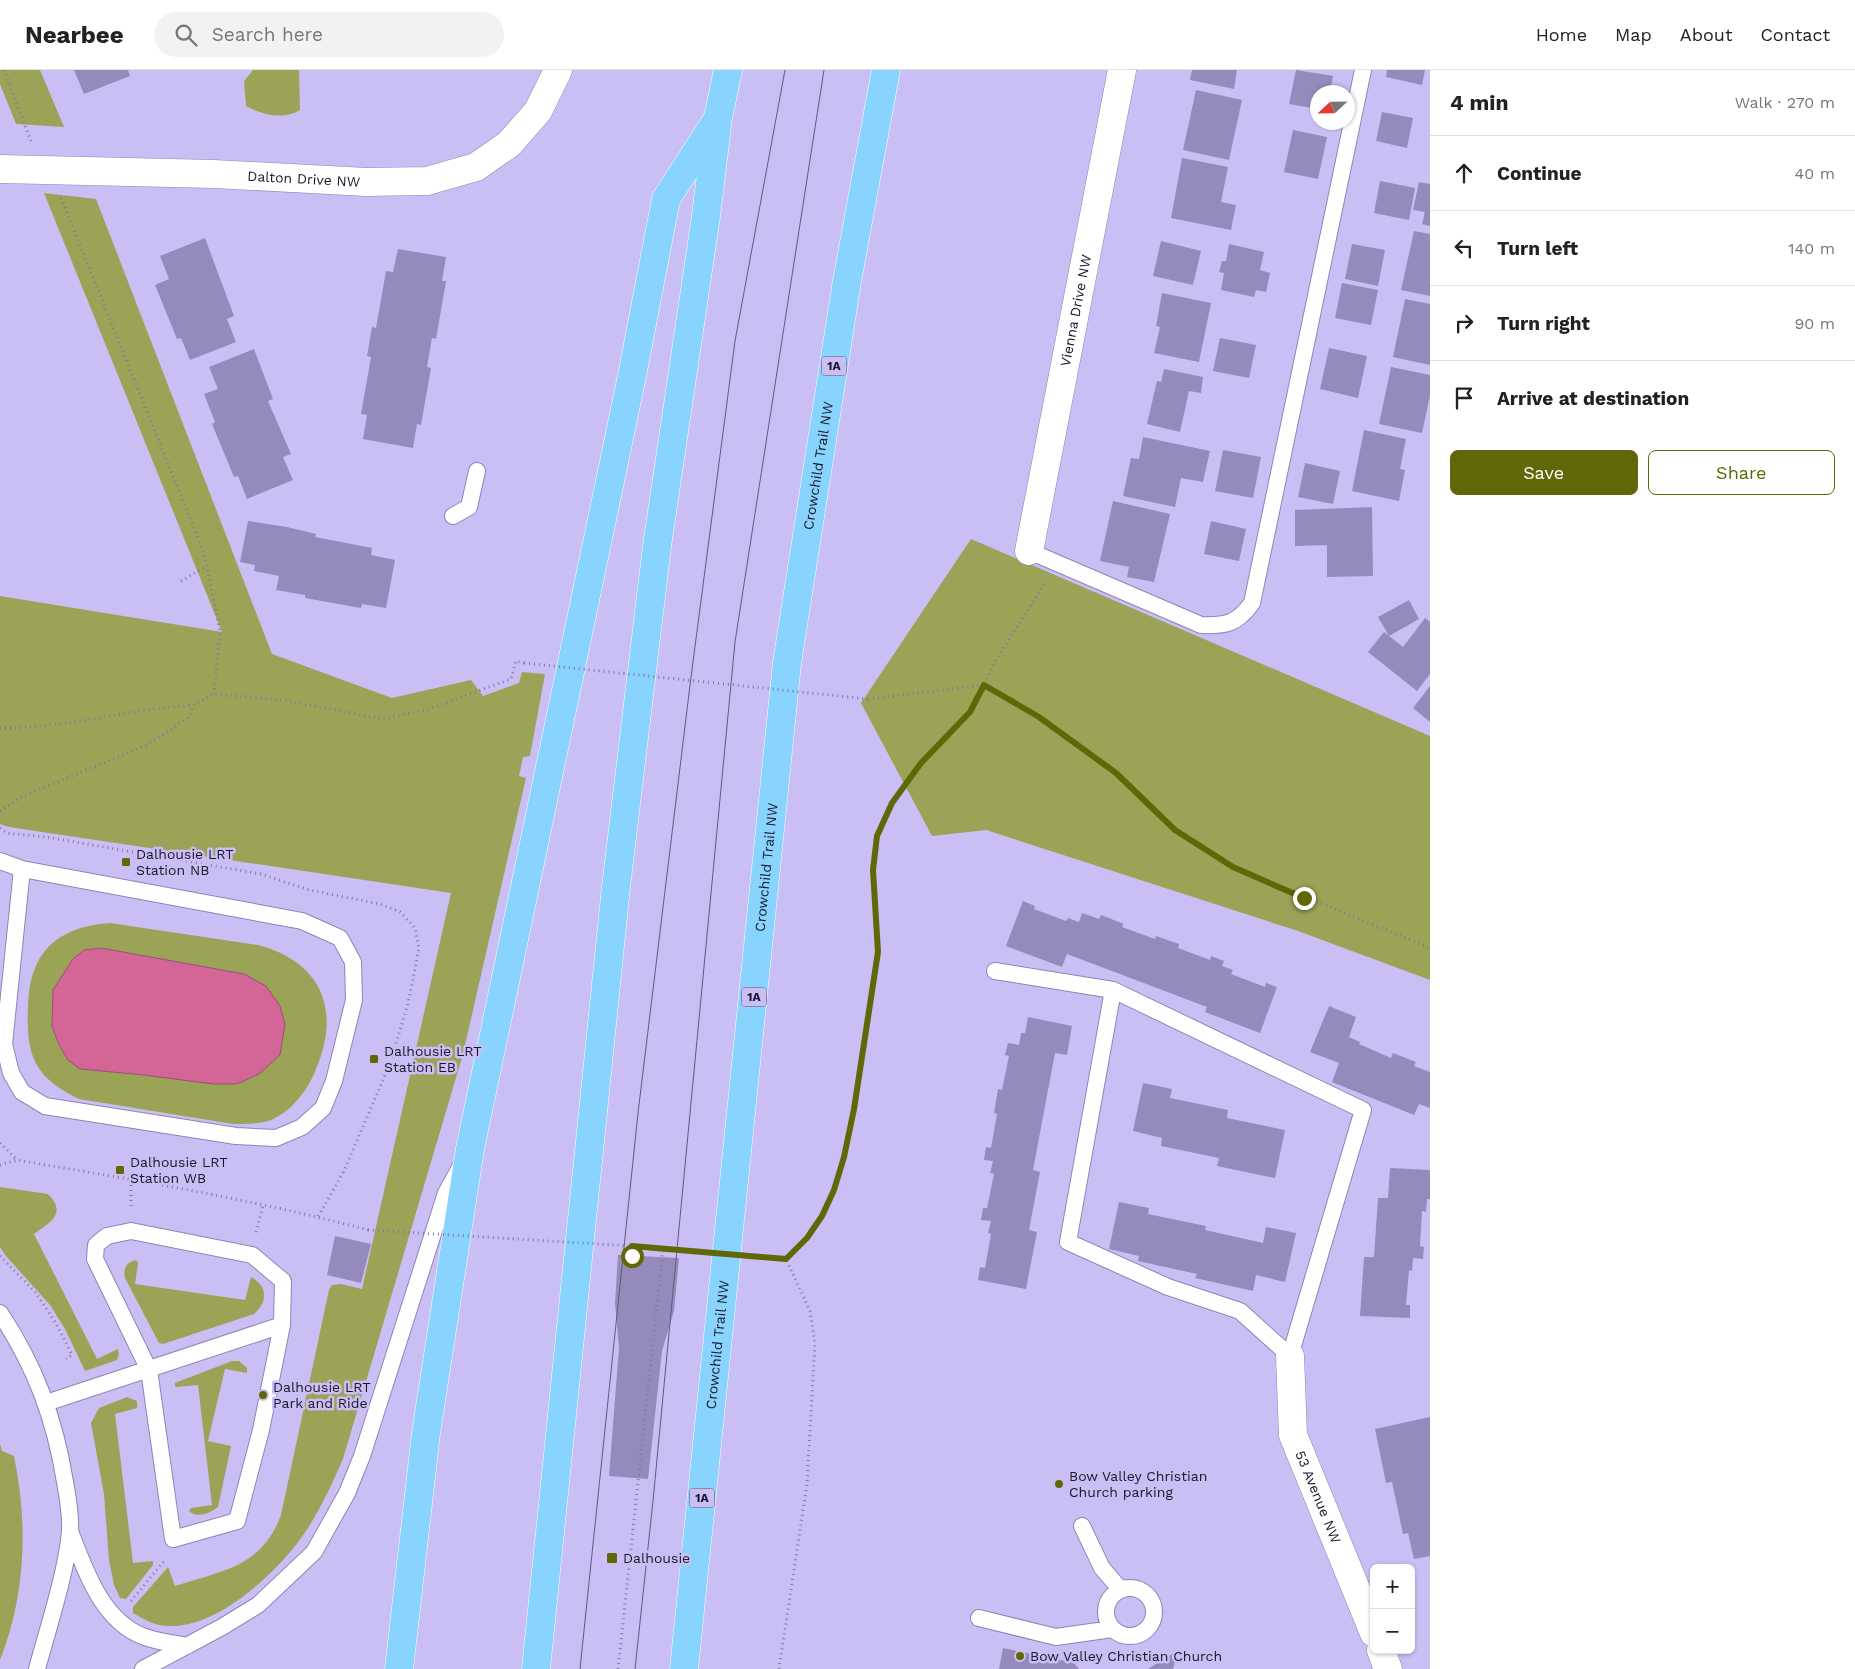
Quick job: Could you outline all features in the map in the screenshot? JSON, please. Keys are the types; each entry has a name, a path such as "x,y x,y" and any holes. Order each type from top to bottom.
{"highway":[{"path":"536,1669 616,887 657,546 706,216 718,118 728,70"},
{"name":"Crowchild Trail NW","path":"684,1669 787,663 847,281 886,70"},
{"path":"399,1669 426,1433 470,1149 632,376 666,199 718,118"}],"street":[{"name":"Dalton Drive NW","path":"0,169 214,174 366,182 427,181 476,167 509,144 538,111 558,70"},
{"name":"Vienna Drive NW","path":"1039,556 1122,70"},
{"name":"53 Avenue NW","path":"1290,1356 1293,1435 1370,1623"},
{"path":"1382,1654 1388,1669"}],"lane":[{"path":"1039,556 1202,625 1224,626 1243,616 1252,603 1363,70"},
{"path":"453,516 469,507 477,471"},
{"path":"0,861 22,869 302,921 340,938 353,962 354,1000 334,1081 323,1108 302,1127 276,1138 236,1136 45,1106 22,1092 11,1073 4,1044 22,869"},
{"path":"995,971 1112,990 1363,1110 1290,1356 1240,1310 1168,1287 1068,1242 1112,990"},
{"path":"143,1669 258,1605 314,1552 347,1493 362,1456 446,1193 470,1149"},
{"path":"132,1231 252,1255 283,1280 282,1325 261,1430 237,1521 174,1539 149,1370 95,1259 96,1245 107,1236 132,1231"},
{"path":"0,1313 35,1375 46,1403 58,1440 69,1504 70,1532 58,1589 36,1669"},
{"path":"46,1403 282,1325"},
{"path":"1082,1526 1102,1568 1120,1589"},
{"path":"70,1532 88,1576 116,1620 145,1637 187,1646"},
{"path":"979,1618 1056,1637 1112,1629 1126,1636 1141,1634 1152,1623 1154,1604 1140,1589 1120,1589 1108,1599 1105,1615 1112,1629"}],"path":[{"path":"4,70 32,144"},
{"path":"60,198 204,553 220,631 214,694"},
{"path":"0,1165 16,1160 318,1216 368,1230 632,1246 786,1259 807,1238 822,1216 834,1190 844,1157 854,1109 878,952 873,870 877,836 892,803 921,763 970,712 997,658 1045,583 1039,556"},
{"path":"181,581 207,566"},
{"path":"0,728 19,728 192,705 214,694 281,700 384,719 429,709 511,678 516,661 868,698 984,685 1047,722 1116,773 1175,830 1233,867 1430,948"},
{"path":"0,811 21,797 147,745 189,717 192,705"},
{"path":"0,828 7,833 46,837 261,874 309,890 380,904 400,912 414,928 420,948 408,1004 389,1066 343,1173 318,1216"},
{"path":"0,1143 16,1160"},
{"path":"632,1246 632,1256"},
{"path":"618,1669 663,1249"},
{"path":"0,1256 36,1293 72,1355 66,1359"},
{"path":"779,1669 807,1484 815,1343 810,1311 786,1259"},
{"path":"126,1607 166,1559"}],"green space":[{"path":"0,70 40,70 64,127 16,124 0,84"},
{"path":"253,70 299,70 300,110 280,116 259,112 246,106 244,81"},
{"path":"44,193 96,199 272,654 392,698 471,680 483,696 519,683 522,672 545,674 530,756 523,757 519,776 526,778 463,1054 343,1459 317,1514 281,1563 246,1594 227,1607 208,1617 188,1624 169,1626 155,1624 133,1613 133,1607 168,1567 175,1586 224,1571 252,1556 263,1546 273,1532 281,1515 329,1290 332,1285 341,1284 362,1289 451,893 9,827 0,824 0,596 222,632"},
{"path":"971,539 1430,736 1430,980 1298,931 986,830 932,836 861,703"},
{"path":"110,923 258,945 280,953 298,963 311,976 320,991 326,1008 323,1047 316,1069 304,1092 286,1111 271,1120 257,1123 233,1124 79,1099 52,1082 36,1063 31,1052 28,1007 34,972 40,958 49,946 75,930","holes":["101,948 244,974 144,1075 80,1069 59,1045 52,1026 53,990 72,960 84,950"]},
{"path":"0,1187 48,1194 54,1201 56,1213 54,1217 34,1234 97,1359 118,1349 117,1360 85,1371 65,1329 50,1305 6,1256 0,1247"},
{"path":"136,1260 138,1263 135,1284 245,1300 251,1277 261,1285 264,1299 254,1314 163,1344 159,1343 125,1278 126,1266"},
{"path":"232,1361 239,1361 247,1368 247,1373 225,1369 208,1441 231,1446 218,1507 207,1513 196,1515 189,1511 191,1508 212,1505 198,1385 175,1387 175,1383"},
{"path":"127,1397 137,1401 137,1408 115,1414 133,1563 153,1561 153,1565 126,1599 120,1598 114,1585 109,1560 104,1494 91,1423 99,1408"},
{"path":"0,1444 2,1451 14,1456 23,1533 20,1585 9,1635 0,1660"}],"shaded area":[{"path":"101,948 244,974 266,986 280,1006 285,1024 280,1055 259,1074 237,1084 213,1084 80,1069 68,1060 59,1045 52,1026 53,990 72,960 84,950"}],"building":[{"path":"74,70 128,70 130,76 84,94"},
{"path":"1192,70 1237,70 1234,89 1190,80"},
{"path":"1296,70 1333,76 1331,85 1310,85 1310,108 1289,104"},
{"path":"1387,70 1425,70 1422,85 1386,77"},
{"path":"1196,90 1242,100 1229,160 1183,150"},
{"path":"1382,112 1413,118 1407,148 1376,141"},
{"path":"1293,130 1327,137 1318,179 1284,172"},
{"path":"1182,158 1228,167 1221,202 1236,205 1231,230 1171,218"},
{"path":"1380,181 1415,188 1409,220 1374,213"},
{"path":"1419,182 1430,184 1430,226 1422,224 1425,212 1413,210"},
{"path":"1414,231 1430,234 1430,296 1401,290"},
{"path":"205,238 234,316 227,319 236,342 190,360 181,338 177,339 155,285 169,279 160,256"},
{"path":"1161,241 1201,251 1193,285 1153,276"},
{"path":"1229,244 1264,252 1260,270 1270,273 1266,292 1256,290 1254,297 1221,290 1224,273 1219,272 1222,261 1226,261"},
{"path":"1352,244 1385,250 1378,286 1345,279"},
{"path":"398,249 446,257 442,281 446,281 436,339 432,338 427,367 431,368 421,425 417,424 413,448 363,439 367,415 361,414 371,357 367,356 372,327 376,328 386,271 393,272"},
{"path":"1342,283 1378,290 1371,325 1335,318"},
{"path":"1162,293 1211,303 1199,362 1154,353 1160,327 1156,326"},
{"path":"1405,299 1430,304 1430,365 1393,357"},
{"path":"1220,338 1256,345 1249,378 1213,371"},
{"path":"1329,348 1367,356 1358,398 1320,389"},
{"path":"254,349 273,399 268,401 291,454 283,457 293,480 247,499 238,476 234,477 212,424 215,422 204,394 218,389 209,367"},
{"path":"1391,367 1430,375 1430,395 1422,433 1379,424"},
{"path":"1164,369 1203,377 1201,393 1189,391 1180,432 1147,424 1157,381 1161,382"},
{"path":"1364,430 1406,439 1400,469 1405,470 1399,501 1352,491"},
{"path":"1143,437 1210,451 1203,482 1181,478 1175,507 1123,496 1131,458 1139,459"},
{"path":"1223,450 1261,457 1253,498 1215,491"},
{"path":"1305,463 1340,471 1333,504 1298,497"},
{"path":"1113,501 1170,514 1154,582 1127,577 1129,567 1100,561"},
{"path":"1372,507 1373,576 1327,577 1327,545 1295,546 1295,510"},
{"path":"248,521 287,527 316,534 315,537 372,548 371,555 395,560 386,608 362,604 361,608 305,598 305,595 276,590 279,576 254,571 255,565 240,562"},
{"path":"1211,521 1246,529 1239,561 1204,554"},
{"path":"1409,600 1419,619 1389,636 1378,617"},
{"path":"1425,618 1430,622 1430,674 1417,691 1368,652 1384,632 1403,647"},
{"path":"1430,686 1430,722 1413,708"},
{"path":"1023,901 1035,906 1034,909 1066,921 1068,918 1079,922 1082,913 1099,919 1101,915 1124,924 1122,927 1155,939 1156,936 1179,944 1178,948 1210,960 1211,956 1224,961 1222,966 1233,970 1231,974 1265,987 1266,983 1277,987 1260,1033 1205,1012 1207,1007 1067,954 1062,967 1006,946"},
{"path":"1329,1006 1356,1017 1349,1037 1360,1042 1359,1044 1391,1058 1393,1053 1416,1062 1414,1066 1430,1072 1430,1108 1419,1104 1414,1115 1332,1082 1339,1063 1310,1052"},
{"path":"1028,1017 1072,1026 1067,1055 1055,1053 1033,1170 1040,1172 1029,1230 1037,1232 1026,1289 978,1280 980,1267 985,1268 991,1234 988,1233 991,1221 981,1220 983,1208 987,1208 994,1174 990,1173 993,1161 984,1160 986,1147 991,1148 997,1114 994,1113 998,1089 1002,1090 1009,1056 1005,1055 1008,1043 1019,1045 1021,1033 1025,1033"},
{"path":"1143,1083 1172,1089 1170,1098 1228,1110 1227,1118 1285,1130 1275,1178 1217,1166 1219,1158 1161,1146 1162,1138 1133,1131"},
{"path":"1390,1168 1430,1170 1430,1199 1427,1199 1426,1212 1422,1211 1420,1246 1424,1247 1423,1259 1413,1258 1412,1271 1409,1270 1406,1305 1410,1305 1410,1318 1360,1316 1364,1257 1374,1257 1378,1198 1388,1198"},
{"path":"1119,1202 1149,1208 1148,1214 1206,1226 1205,1230 1263,1243 1266,1227 1296,1233 1285,1282 1256,1275 1253,1291 1195,1278 1197,1274 1138,1261 1139,1256 1109,1249"},
{"path":"335,1236 371,1244 361,1283 327,1275"},
{"path":"618,1255 679,1258 674,1311 662,1351 648,1479 609,1476 619,1348 615,1303"},
{"path":"1430,1417 1430,1556 1414,1559 1408,1533 1403,1534 1392,1482 1386,1483 1375,1429"},
{"name":"Bow Valley Christian Church","path":"1003,1648 1074,1663 1079,1669 999,1669"},
{"name":"Bow Valley Christian Church","path":"1178,1650 1173,1669 1148,1669"}],"tram line":[{"path":"580,1669 638,1113 691,677 735,341 785,70"},
{"path":"635,1669 653,1501 735,642 824,70"}],"place":[{"name":"Dalhousie LRT Station NB","path":"126,862"},
{"name":"Dalhousie LRT Station EB","path":"374,1059"},
{"name":"Dalhousie LRT Station WB","path":"120,1170"},
{"name":"Dalhousie LRT Park and Ride","path":"263,1395"},
{"name":"Bow Valley Christian Church parking","path":"1059,1484"},
{"name":"Dalhousie","path":"612,1558"},
{"name":"Bow Valley Christian Church","path":"1020,1656"}],"route":[{"path":"632,1256 632,1246 786,1259 807,1238 822,1216 834,1190 844,1157 854,1109 878,952 874,920 873,870 877,836 892,803 921,763 970,712 984,685 1039,717 1116,773 1175,830 1233,867 1304,898"}]}
